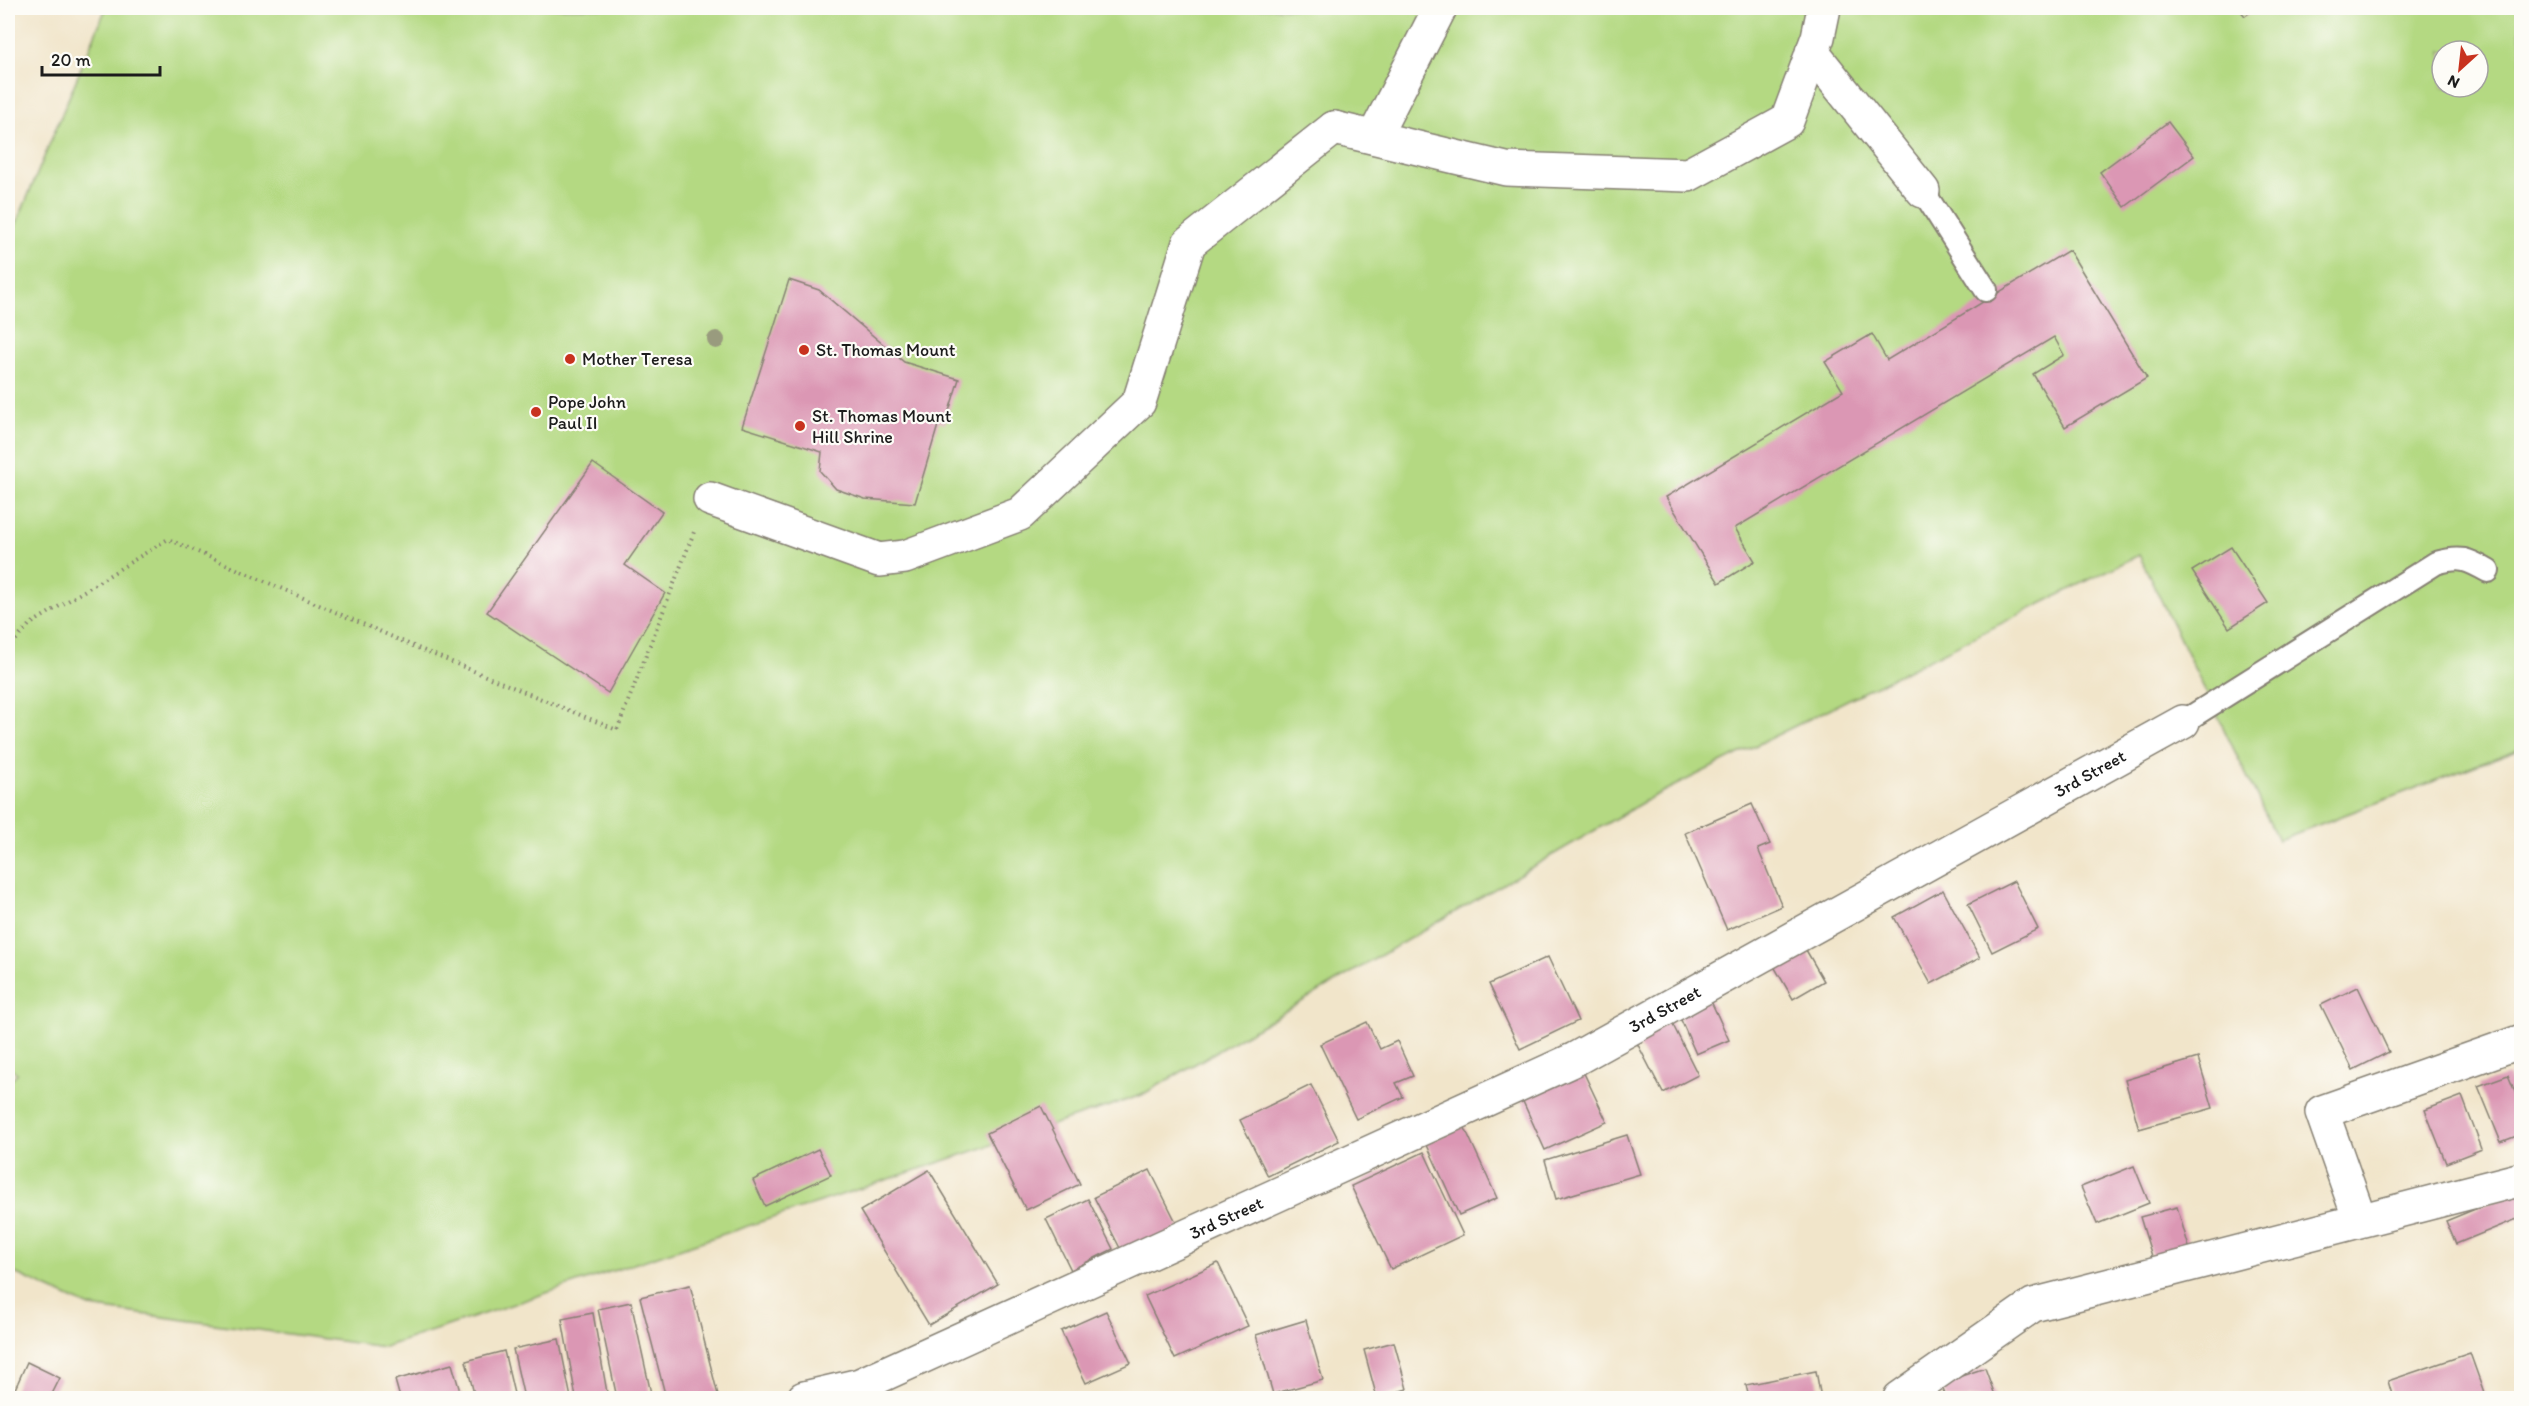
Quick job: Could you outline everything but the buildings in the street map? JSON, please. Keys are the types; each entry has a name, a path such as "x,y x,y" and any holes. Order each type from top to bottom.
{"street":[{"path":"1374,137 1440,8"},
{"path":"710,499 879,560 904,557 1020,514 1139,402 1189,243 1334,128 1506,169 1688,175 1787,121 1812,52 1824,8"},
{"path":"1812,52 1923,191"},
{"name":"3rd Street","path":"804,1398 860,1385 1575,1059 2183,722"},
{"path":"2360,1220 2322,1112 2522,1041"},
{"path":"1900,1398 2033,1305 2522,1179"}],"lane":[{"path":"1923,191 1986,290"},
{"name":"3rd Street","path":"2183,722 2436,563 2456,558 2469,560 2488,571"}],"path":[{"path":"8,649 29,625 168,538 420,649 617,730 686,546 710,499"}],"green space":[{"name":"St. Thomas Mount","path":"106,8 2521,8 2522,746 2514,751 2278,840 2139,555 1652,797 1142,1095 384,1347 90,1307 8,1270 8,1084 17,1073 8,1066 8,244"}],"place":[{"name":"St. Thomas Mount","path":"804,350"},
{"name":"Mother Teresa","path":"570,359"},
{"name":"Pope John Paul II","path":"536,412"},
{"name":"St. Thomas Mount Hill Shrine","path":"800,426"}]}
